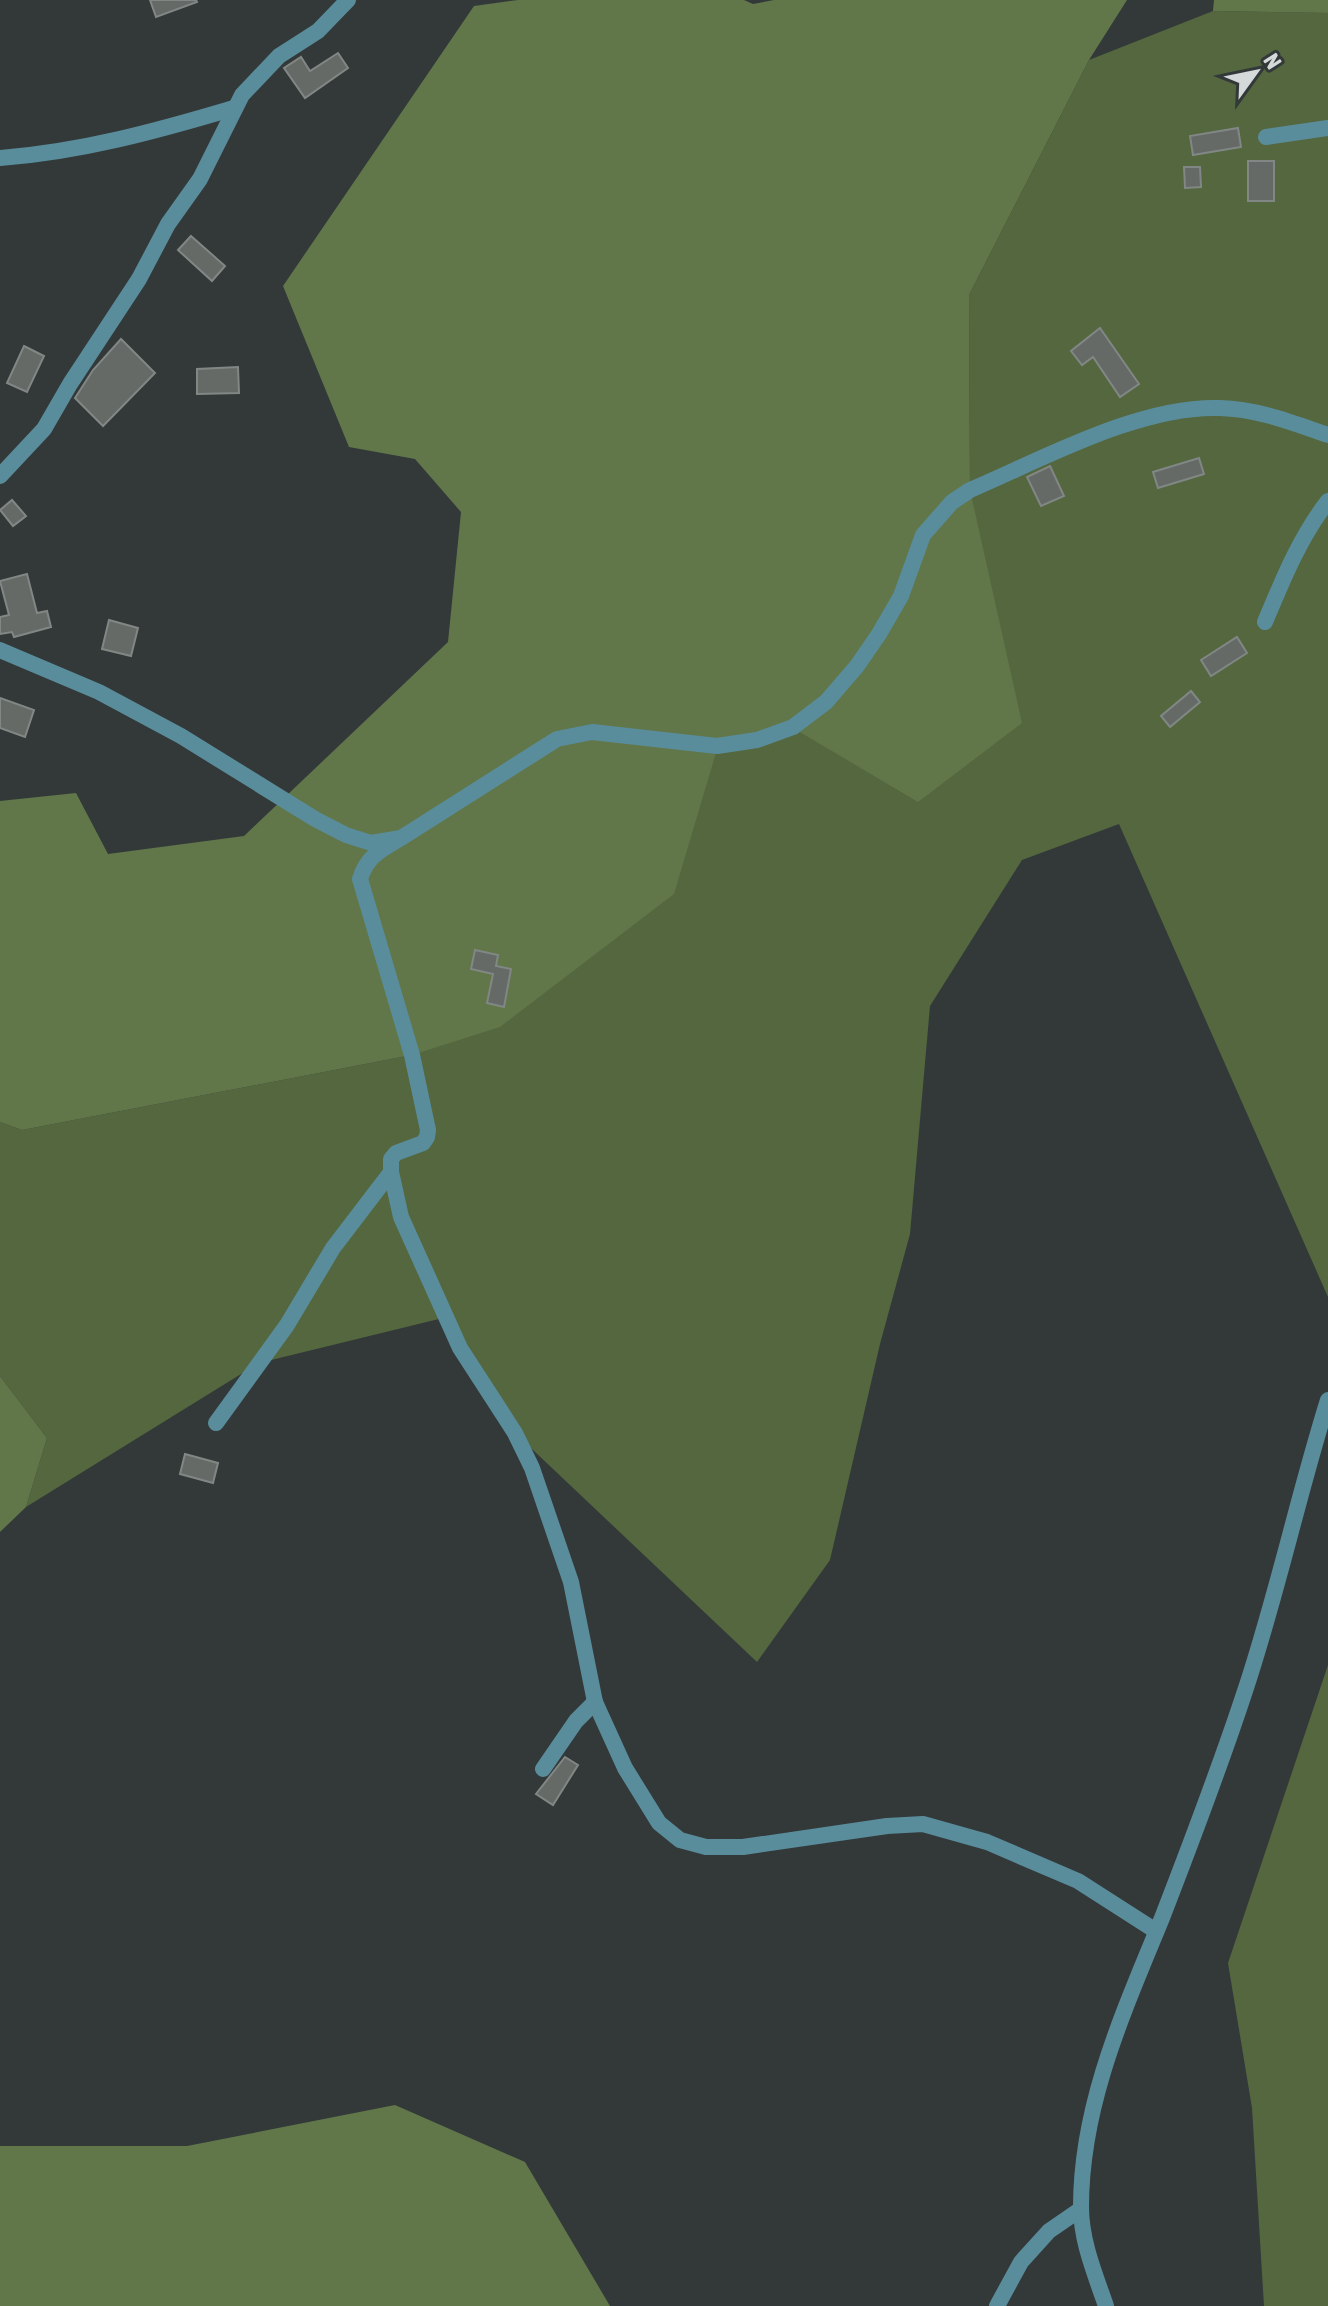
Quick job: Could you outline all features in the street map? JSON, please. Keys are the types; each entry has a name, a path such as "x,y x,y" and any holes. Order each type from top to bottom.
{"street":[{"path":"0,476 44,429 139,279 168,224 200,179 242,95 272,62 318,31 348,0"},
{"path":"0,158 36,155 150,133 234,108"},
{"path":"1266,137 1328,128"},
{"path":"1156,1931 1078,1881 987,1842 923,1824 887,1826 743,1847 706,1847 680,1840 659,1823 625,1768 595,1702 571,1582 532,1468 515,1433 460,1348 401,1217 391,1159 396,1153 423,1143 428,1130 412,1055 360,879 365,863 377,852 424,826 557,739 592,732 717,746 757,740 793,727 826,702 857,666 901,596 923,535 952,502 970,490 1118,427 1177,410 1221,408 1267,415 1328,435"},
{"path":"1265,622 1286,570 1312,521 1328,501"},
{"path":"0,650 99,692 167,728 346,835 371,843 401,838"},
{"path":"216,1423 287,1325 333,1248 391,1172"},
{"path":"1106,2306 1087,2246 1081,2209 1090,2126 1103,2068 1245,1691 1328,1400"},
{"path":"543,1769 576,1721 595,1702"},
{"path":"997,2306 1021,2262 1049,2231 1081,2209"}],"green space":[{"path":"518,0 744,0 753,4 774,0 1127,0 1089,60 969,295 970,490 1022,723 918,802 793,728 718,746 674,894 500,1027 412,1055 22,1130 0,1122 0,801 76,793 108,854 244,836 448,642 461,512 415,459 349,447 283,286 474,6"},
{"path":"1214,0 1328,0 1328,13 1213,11"},
{"path":"1213,11 1328,13 1328,1297 1119,824 1022,860 930,1006 910,1234 880,1344 830,1560 757,1662 515,1433 447,1317 259,1363 26,1507 47,1438 0,1376 0,1122 22,1130 412,1055 970,490 969,295 1089,60"},
{"path":"0,1376 47,1438 26,1507 0,1532"},
{"path":"1328,1665 1328,2306 1264,2306 1252,2108 1228,1963"},
{"path":"395,2105 525,2162 610,2306 0,2306 0,2146 187,2146"}],"building":[{"path":"150,0 196,0 197,2 156,17"},
{"path":"338,53 348,68 305,98 284,68 301,57 310,71"},
{"path":"1238,128 1241,147 1193,155 1190,136"},
{"path":"1248,161 1274,161 1274,201 1248,201"},
{"path":"1184,167 1200,167 1201,187 1185,188"},
{"path":"191,236 225,266 212,281 178,250"},
{"path":"1100,328 1139,384 1120,397 1093,357 1082,365 1071,351"},
{"path":"121,339 155,373 103,426 75,398 93,370"},
{"path":"24,346 44,356 27,392 7,383"},
{"path":"238,367 239,393 197,394 197,369"},
{"path":"1199,458 1204,474 1158,488 1153,472"},
{"path":"1050,466 1064,496 1041,506 1027,477"},
{"path":"12,500 26,516 13,526 0,510"},
{"path":"27,574 37,613 47,611 51,627 14,637 12,632 0,634 0,617 9,615 0,581"},
{"path":"109,620 138,628 131,656 102,649"},
{"path":"1237,637 1247,653 1211,676 1201,660"},
{"path":"1191,691 1200,702 1170,727 1161,716"},
{"path":"0,698 34,710 25,737 0,728"},
{"path":"475,950 498,955 496,966 511,969 504,1007 487,1003 493,974 471,969"},
{"path":"185,1454 218,1463 213,1483 180,1474"},
{"path":"565,1757 578,1765 553,1805 536,1794"}]}
